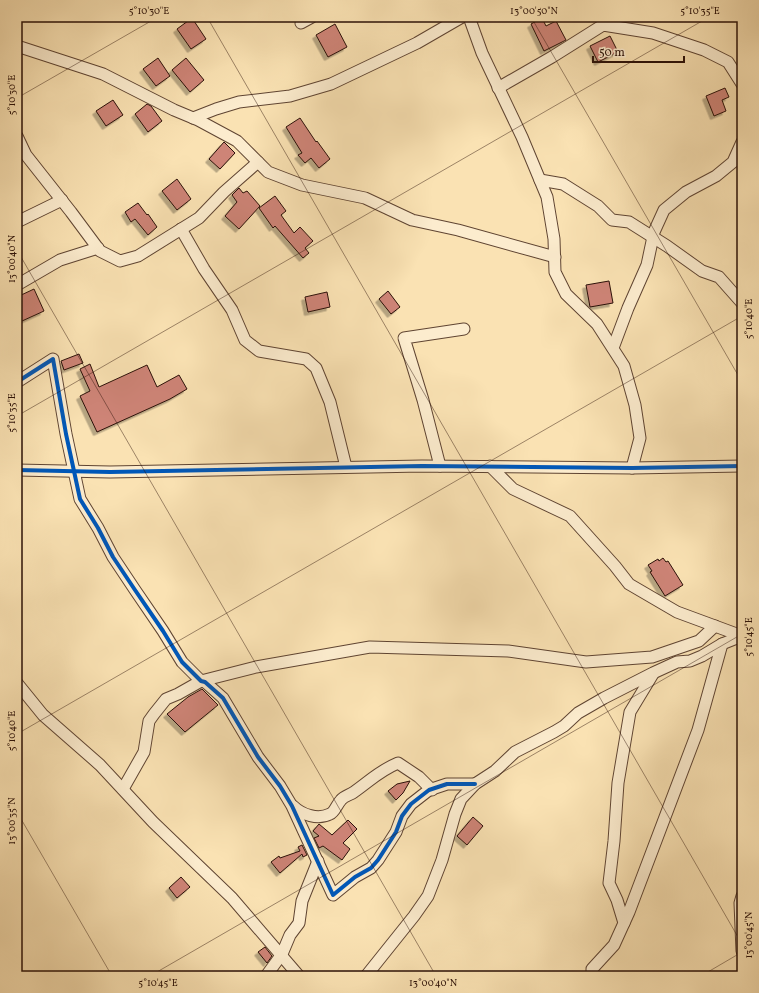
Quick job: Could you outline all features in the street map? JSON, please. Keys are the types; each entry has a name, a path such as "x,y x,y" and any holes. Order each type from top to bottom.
{"street":[{"path":"301,23 312,17"},
{"path":"193,118 239,102 290,96 331,84 417,43 462,17"},
{"path":"469,17 482,53 522,137 547,197 554,239 556,272 566,294 597,324 624,366 635,405 640,438 632,468"},
{"path":"498,88 552,57 603,25 653,33 704,50 728,62 742,84"},
{"path":"17,46 103,74 193,118 237,141 268,172 302,185 365,198 412,220 458,230 555,257"},
{"path":"17,136 26,155 100,251 120,261 138,256 199,218 224,192 258,162"},
{"path":"613,348 628,308 647,265 653,237 664,210 686,192 716,176 733,162 742,142"},
{"path":"540,180 563,184 598,206 612,220 629,222 702,271 720,277 742,303"},
{"path":"17,222 62,200"},
{"path":"181,229 204,269 232,310 245,340 259,351 306,359 316,368 330,402 346,467"},
{"path":"17,285 60,260 98,248"},
{"path":"440,466 423,400 404,338 464,329"},
{"path":"17,382 53,359 66,434 80,500 98,528 113,557 164,631 182,662 201,681 205,682 222,698 258,757 280,786 292,806 333,895 354,877 371,868 375,864 396,832 402,816 411,804 432,790 447,784 475,784"},
{"path":"17,470 110,472 440,466 632,468 742,466"},
{"path":"490,466 513,489 570,516 615,566 629,584 677,612 742,636"},
{"path":"123,789 144,752 149,721 154,714 166,699 201,681 256,667 370,647 508,651 586,662 652,657 699,641 715,626"},
{"path":"366,976 428,896 442,860 455,814 462,799 475,784 495,771 515,752 564,726 578,713 604,698 677,662 690,661 702,656 722,644 742,636"},
{"path":"592,976 592,969 614,945 630,912 698,730 722,644"},
{"path":"624,923 617,900 608,883 614,841 618,783 630,712 653,673"},
{"path":"17,682 43,715 100,765 153,822 232,898 282,954 299,976"},
{"path":"292,806 297,811 311,816 321,817 332,814 341,800 378,773 398,763 419,777 432,790"},
{"path":"266,976 282,954 290,935 299,923 302,901 318,861"},
{"path":"742,896 740,903 742,951"}],"building":[{"path":"192,18 206,39 191,49 177,29"},
{"path":"542,18 546,26 556,21 566,40 544,51 531,24"},
{"path":"335,24 347,47 328,57 316,35"},
{"path":"610,36 618,52 598,62 590,46"},
{"path":"158,58 170,76 156,86 143,69"},
{"path":"186,58 204,80 190,92 172,70"},
{"path":"725,88 729,97 722,100 726,111 714,116 706,96"},
{"path":"113,100 123,115 106,126 96,111"},
{"path":"147,104 151,106 162,121 148,132 135,114"},
{"path":"300,118 316,142 317,141 330,159 319,168 311,158 305,163 298,155 302,153 286,127"},
{"path":"224,142 235,153 220,169 209,159"},
{"path":"177,179 191,199 177,210 162,191"},
{"path":"239,188 243,193 247,191 260,206 239,229 225,216 237,202 232,195"},
{"path":"275,196 286,211 281,215 294,233 300,227 313,241 305,248 309,253 303,258 275,226 273,228 259,208"},
{"path":"138,203 157,227 148,235 135,219 131,222 125,212"},
{"path":"609,281 613,303 590,307 586,285"},
{"path":"34,289 44,311 22,321 17,309 17,297"},
{"path":"388,291 400,307 391,314 379,299"},
{"path":"327,292 330,307 308,312 305,297"},
{"path":"79,354 83,363 64,370 61,361"},
{"path":"90,364 99,387 147,365 157,387 179,375 187,389 170,399 97,432 80,396 90,391 80,369"},
{"path":"663,558 666,562 668,561 683,585 665,596 650,572 652,571 648,565 658,559 659,561"},
{"path":"202,689 218,705 185,732 167,714 188,697"},
{"path":"410,781 403,793 396,800 388,791 397,784"},
{"path":"473,817 483,826 467,845 457,836"},
{"path":"348,820 357,829 343,843 350,849 342,860 323,846 319,848 314,838 319,836 313,831 319,824 332,835"},
{"path":"302,845 307,855 303,857 302,854 280,873 271,862 279,856 280,858 300,851 298,847"},
{"path":"181,877 190,887 177,898 169,888"},
{"path":"265,947 272,956 267,963 258,952"}],"cycle path":[{"path":"17,382 53,359 66,434 80,499 98,528 113,557 182,662 201,681 205,682 223,698 258,757 280,786 292,806 333,895 355,877 371,868 378,860 396,832 402,816 411,804 429,790 447,784 475,784"},
{"path":"17,470 110,472 422,466 632,468 742,466"}]}
